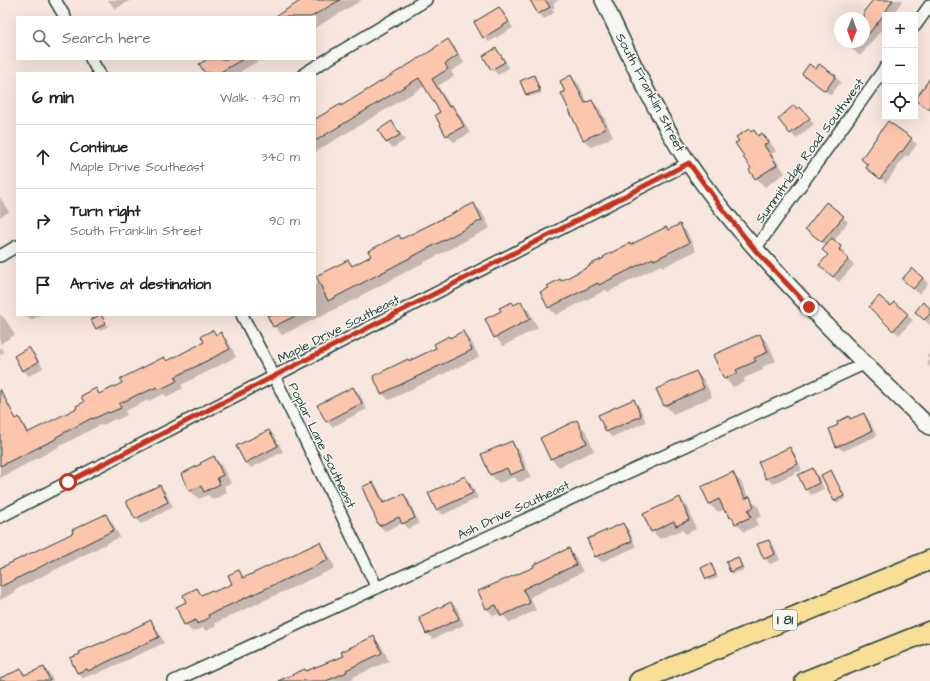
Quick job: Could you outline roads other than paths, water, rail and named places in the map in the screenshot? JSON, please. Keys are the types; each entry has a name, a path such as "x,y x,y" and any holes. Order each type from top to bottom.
{"highway":[{"name":"I 81","path":"639,681 930,560"},
{"path":"805,681 930,631"}],"main road":[{"name":"South Franklin Street","path":"604,0 653,101 689,163 721,207 755,250 864,364 930,427"}],"street":[{"path":"55,0 64,16"},
{"path":"307,72 426,0"},
{"path":"918,22 930,5"},
{"path":"92,60 98,72"},
{"name":"Summitridge Road Southwest","path":"755,250 882,72"},
{"name":"Maple Drive Southeast","path":"0,517 689,163"},
{"path":"0,256 16,247"},
{"name":"Poplar Lane Southeast","path":"243,316 274,376 377,588"},
{"name":"Ash Drive Southeast","path":"174,681 864,364"}]}
